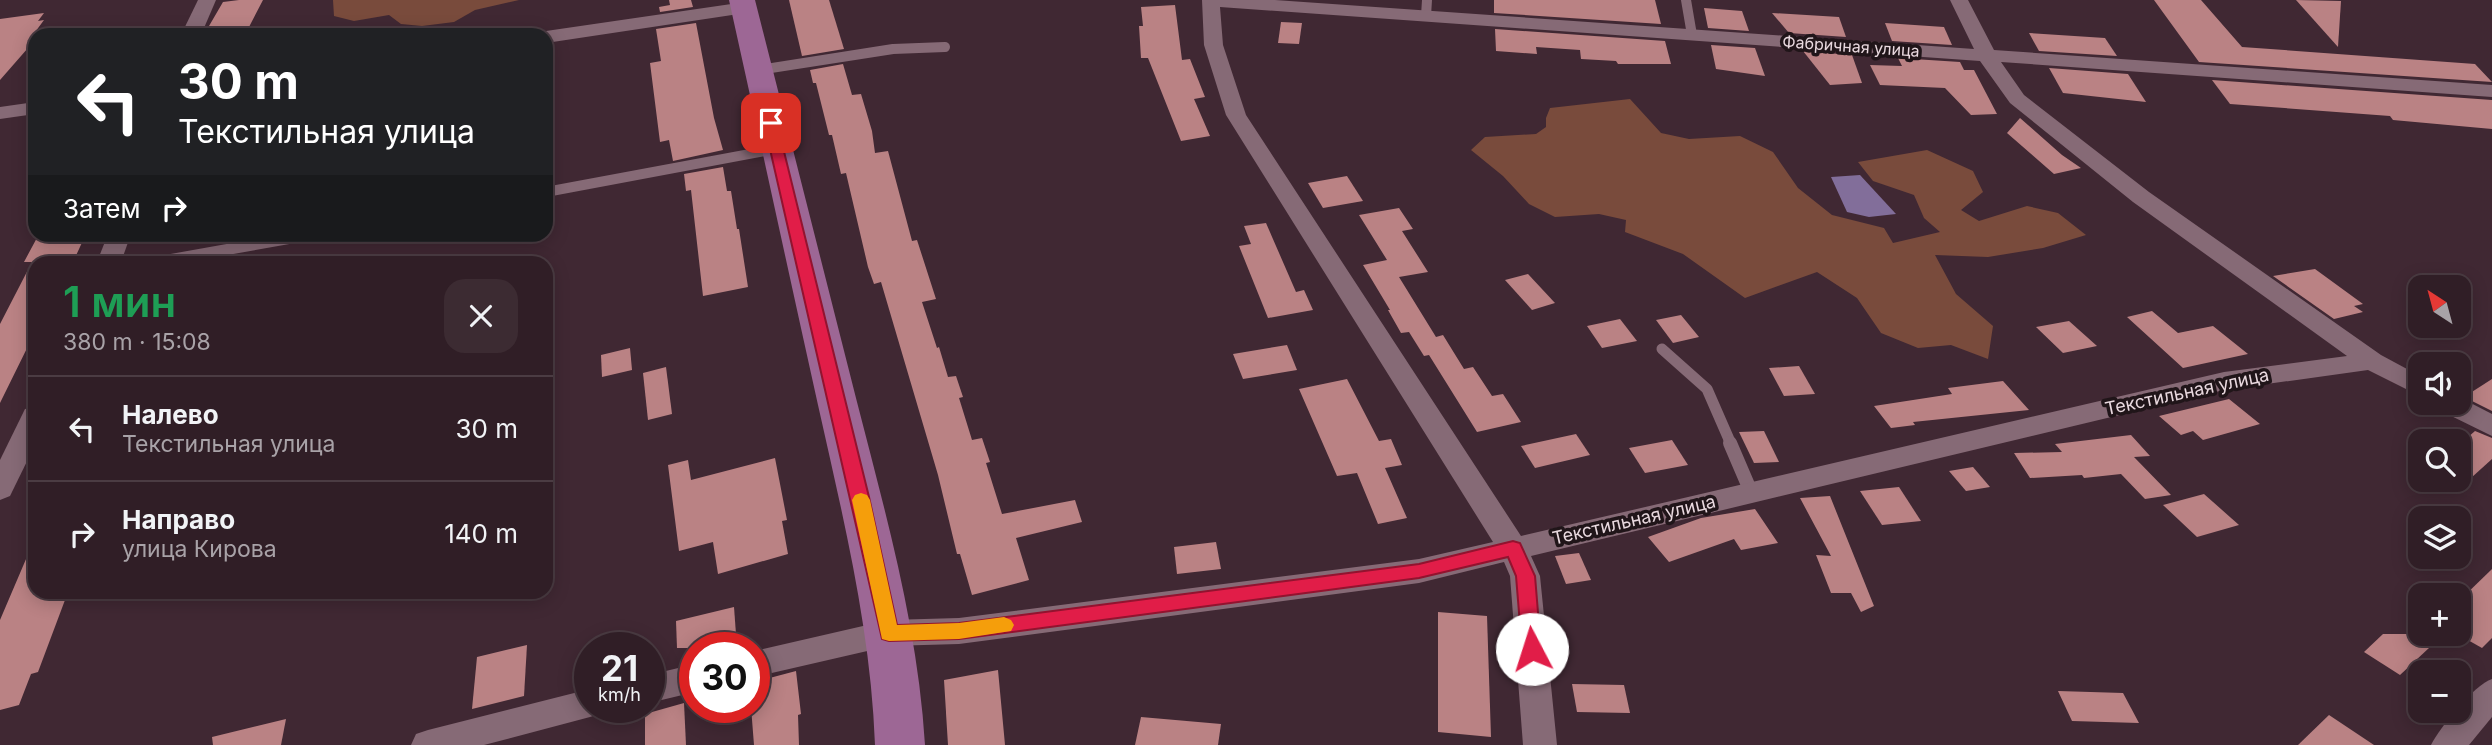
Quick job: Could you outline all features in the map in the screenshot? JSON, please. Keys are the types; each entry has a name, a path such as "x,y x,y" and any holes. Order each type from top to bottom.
{"main road":[{"path":"747,3 776,149 860,497 889,633 898,702 900,745"}],"street":[{"path":"194,28 207,0"},
{"path":"1211,0 1209,22 1212,47 1237,115 1513,548 1525,576 1540,745"},
{"name":"Фабричная улица","path":"1211,0 1427,8 1692,35 2492,91"},
{"path":"1959,0 1987,56 2017,99 2141,197 2372,361 2408,380"},
{"path":"553,36 747,3"},
{"path":"0,113 28,109"},
{"name":"Текстильная улица","path":"770,660 889,633 959,631 1406,573 2224,381 2372,361"},
{"path":"2471,415 2492,426"},
{"path":"0,489 28,431"},
{"path":"2448,745 2492,693"},
{"path":"428,745 574,707"}],"lane":[{"path":"1686,0 1692,35"},
{"path":"759,69 893,49 946,47"},
{"path":"553,191 776,149"},
{"path":"190,256 269,242"},
{"path":"1662,349 1707,389 1751,492"}],"shaded area":[{"path":"333,0 519,0 475,10 454,22 422,26 401,24 389,15 354,21 334,16"},
{"path":"1630,99 1661,133 1689,139 1740,136 1773,152 1798,188 1832,215 1884,228 1893,243 1940,232 1924,218 1914,195 1873,181 1858,162 1927,150 1973,171 1983,192 1961,210 1979,221 2027,206 2058,213 2086,235 2043,248 1988,257 1935,255 1956,294 1993,326 1988,359 1951,345 1918,348 1881,333 1857,298 1817,272 1745,298 1683,254 1625,232 1626,220 1599,214 1555,217 1529,204 1503,176 1471,150 1485,137 1536,134 1546,127 1550,108"},
{"path":"1860,175 1896,214 1869,217 1847,212 1831,177"}],"building":[{"path":"263,0 249,27 213,28 214,26 209,26 223,2"},
{"path":"669,0 691,0 693,7 660,12 659,7 670,5"},
{"path":"789,0 829,0 844,49 802,56"},
{"path":"1494,0 1655,0 1661,24 1494,13"},
{"path":"2154,0 2201,0 2242,47 2475,64 2492,82 2199,62"},
{"path":"2296,0 2341,1 2338,47"},
{"path":"1175,5 1182,60 1190,59 1205,97 1194,99 1210,136 1181,141 1148,58 1141,58 1139,26 1143,26 1141,7"},
{"path":"1704,8 1742,11 1749,31 1708,28"},
{"path":"44,13 38,21 44,20 38,28 28,28 28,48 0,80 0,19"},
{"path":"1772,13 1839,17 1846,37 1789,33"},
{"path":"1281,22 1302,23 1299,44 1278,43"},
{"path":"696,23 714,118 723,150 673,161 669,140 660,142 650,63 661,61 656,29"},
{"path":"1885,23 1944,27 1952,45 1892,41"},
{"path":"1495,29 1665,41 1671,64 1618,64 1616,61 1581,59 1580,50 1536,47 1537,54 1496,51"},
{"path":"2029,33 2105,38 2117,56 2039,51"},
{"path":"1711,45 1755,48 1765,76 1716,69"},
{"path":"1803,51 1852,55 1862,83 1830,85"},
{"path":"1898,58 1960,62 1964,70 1974,70 1997,114 1971,115 1945,88 1880,85 1870,65 1902,66"},
{"path":"843,64 852,95 861,94 872,131 875,153 888,151 912,241 917,240 936,299 922,302 948,377 956,376 963,397 959,398 972,440 982,438 990,462 986,463 1002,514 1075,500 1082,522 1016,538 1029,580 972,595 960,554 957,554 938,475 881,282 874,284 868,267 846,173 841,174 832,135 829,135 816,83 813,83 810,70"},
{"path":"2049,68 2128,74 2146,102 2063,93"},
{"path":"2212,80 2492,100 2492,129 2393,120 2390,116 2230,104"},
{"path":"2020,118 2081,168 2054,174 2007,133"},
{"path":"723,167 727,191 731,191 739,229 748,287 703,296 691,190 686,191 684,174"},
{"path":"1347,176 1363,201 1323,208 1308,183"},
{"path":"1399,208 1413,229 1402,231 1428,272 1399,277 1436,337 1443,335 1464,369 1473,367 1492,396 1503,394 1521,422 1477,432 1429,355 1424,356 1409,332 1401,333 1363,265 1387,260 1359,215"},
{"path":"1266,223 1296,292 1304,290 1313,310 1268,318 1239,246 1251,244 1244,226"},
{"path":"35,242 82,242 76,256 28,256 28,262 24,262"},
{"path":"2315,269 2363,304 2354,306 2363,312 2334,319 2273,276"},
{"path":"28,270 28,346 0,403 0,324"},
{"path":"1528,274 1555,303 1532,310 1505,280"},
{"path":"2152,311 2178,333 2213,326 2248,354 2183,368 2127,317"},
{"path":"1681,315 1699,337 1673,343 1656,320"},
{"path":"1620,319 1637,341 1602,348 1587,326"},
{"path":"2069,321 2097,346 2063,353 2036,327"},
{"path":"1287,345 1297,370 1243,379 1233,354"},
{"path":"630,348 632,370 602,377 601,355"},
{"path":"1799,366 1815,394 1784,396 1769,368"},
{"path":"666,367 672,414 648,420 643,373"},
{"path":"1347,379 1379,441 1391,439 1402,465 1385,468 1407,518 1378,524 1357,473 1337,476 1299,389"},
{"path":"2492,379 2492,411 2471,400 2471,392"},
{"path":"2003,381 2029,410 1913,422 1915,425 1891,428 1874,406 1952,394 1948,388"},
{"path":"2229,399 2260,424 2203,440 2193,431 2181,435 2159,416"},
{"path":"1764,431 1779,462 1754,463 1739,432"},
{"path":"2475,431 2492,438 2492,459 2471,478 2471,434"},
{"path":"1576,434 1590,455 1535,468 1521,446"},
{"path":"2131,435 2150,456 2134,457 2171,495 2145,499 2121,474 2084,478 2082,475 2030,478 2014,453 2062,452 2055,444"},
{"path":"1672,440 1688,465 1645,473 1629,448"},
{"path":"775,458 787,520 782,521 788,554 718,574 713,542 679,551 668,465 688,460 691,480"},
{"path":"1973,467 1990,487 1966,491 1949,471"},
{"path":"1899,487 1921,521 1882,525 1860,491"},
{"path":"2204,494 2239,525 2197,537 2163,505"},
{"path":"1830,496 1874,606 1861,612 1851,593 1831,593 1816,555 1831,556 1800,498"},
{"path":"1755,509 1778,543 1741,550 1734,539 1669,562 1648,537 1701,518"},
{"path":"1216,542 1221,569 1177,574 1174,547"},
{"path":"1579,553 1591,580 1566,584 1555,556"},
{"path":"28,554 28,599 65,599 38,672 31,674 19,705 0,710 0,620"},
{"path":"2492,569 2492,638 2482,648 2471,642 2471,589"},
{"path":"734,607 736,632 679,632 677,648 676,621"},
{"path":"1438,612 1487,616 1491,737 1438,732"},
{"path":"2383,634 2408,634 2408,646 2431,646 2416,660 2408,660 2408,668 2400,675 2364,652"},
{"path":"527,645 524,696 472,709 477,657"},
{"path":"998,670 1005,745 948,745 944,680"},
{"path":"796,671 801,714 798,715 799,745 754,745 752,723 770,723 770,678"},
{"path":"1572,684 1624,685 1630,713 1577,712"},
{"path":"2058,691 2123,693 2139,723 2072,721"},
{"path":"679,704 679,723 685,723 686,745 645,745 645,723 665,723 665,708"},
{"path":"2329,715 2374,745 2298,745"},
{"path":"1141,717 1221,724 1218,745 1135,745"},
{"path":"286,719 281,745 213,745 212,737"}],"slow traffic":[{"path":"861,500 889,633 959,631 1004,625"}],"route":[{"path":"771,123 860,497 889,633 959,631 1419,571 1513,548 1525,576 1532,649"}]}
